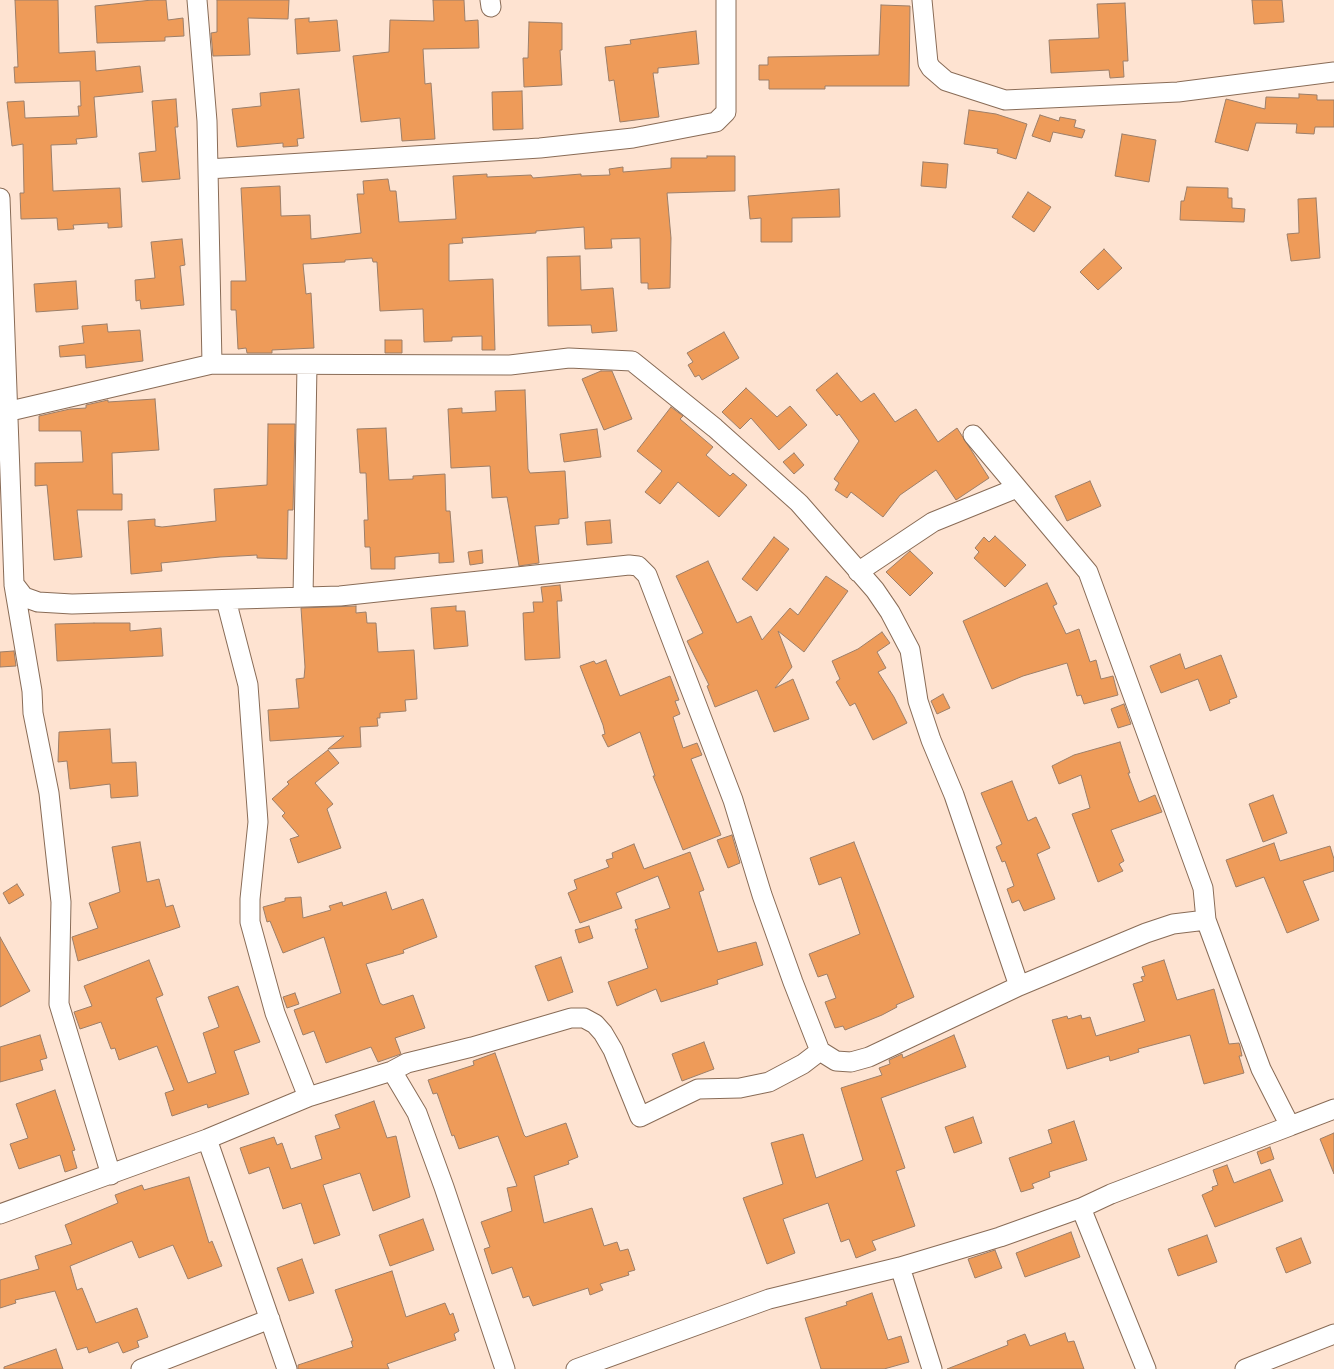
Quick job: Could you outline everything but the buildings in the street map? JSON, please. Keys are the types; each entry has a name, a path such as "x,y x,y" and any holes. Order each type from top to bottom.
{"street":[{"path":"197,0 207,121 212,364"},
{"path":"208,169 540,148 633,138 716,122 726,112 726,0"},
{"path":"922,0 926,54 930,68 946,81 1005,100 1178,92 1296,75 1334,72"},
{"path":"0,206 6,412 14,584 34,713 49,793 60,892 59,1004 111,1175"},
{"path":"6,412 212,364 510,365 568,358 632,361 715,428 799,503 890,612 910,650 918,701 930,740 954,795 1019,986"},
{"path":"303,597 307,365"},
{"path":"972,435 1088,572 1203,888 1206,920 1261,1069 1290,1126"},
{"path":"858,572 934,522 1018,488"},
{"path":"14,584 24,597 38,602 64,604 226,600 340,596 620,566 638,566 647,575 733,800 765,903 820,1051 836,1061 851,1062 869,1057 1019,986 1164,927 1206,920"},
{"path":"226,600 248,685 258,822 250,899 250,922 275,1013 308,1097"},
{"path":"0,1214 207,1139 308,1097 392,1071 407,1063 472,1047 571,1018 584,1018 595,1024 614,1050 640,1117 698,1089 740,1088 769,1082 803,1064 820,1051"},
{"path":"392,1071 417,1113 479,1288 505,1369"},
{"path":"576,1369 769,1299 900,1267 1000,1237 1081,1208 1111,1194 1334,1109"},
{"path":"207,1139 287,1369"},
{"path":"1081,1208 1113,1281 1146,1369"},
{"path":"900,1267 932,1369"},
{"path":"141,1369 270,1319"},
{"path":"1245,1369 1334,1334"}]}
